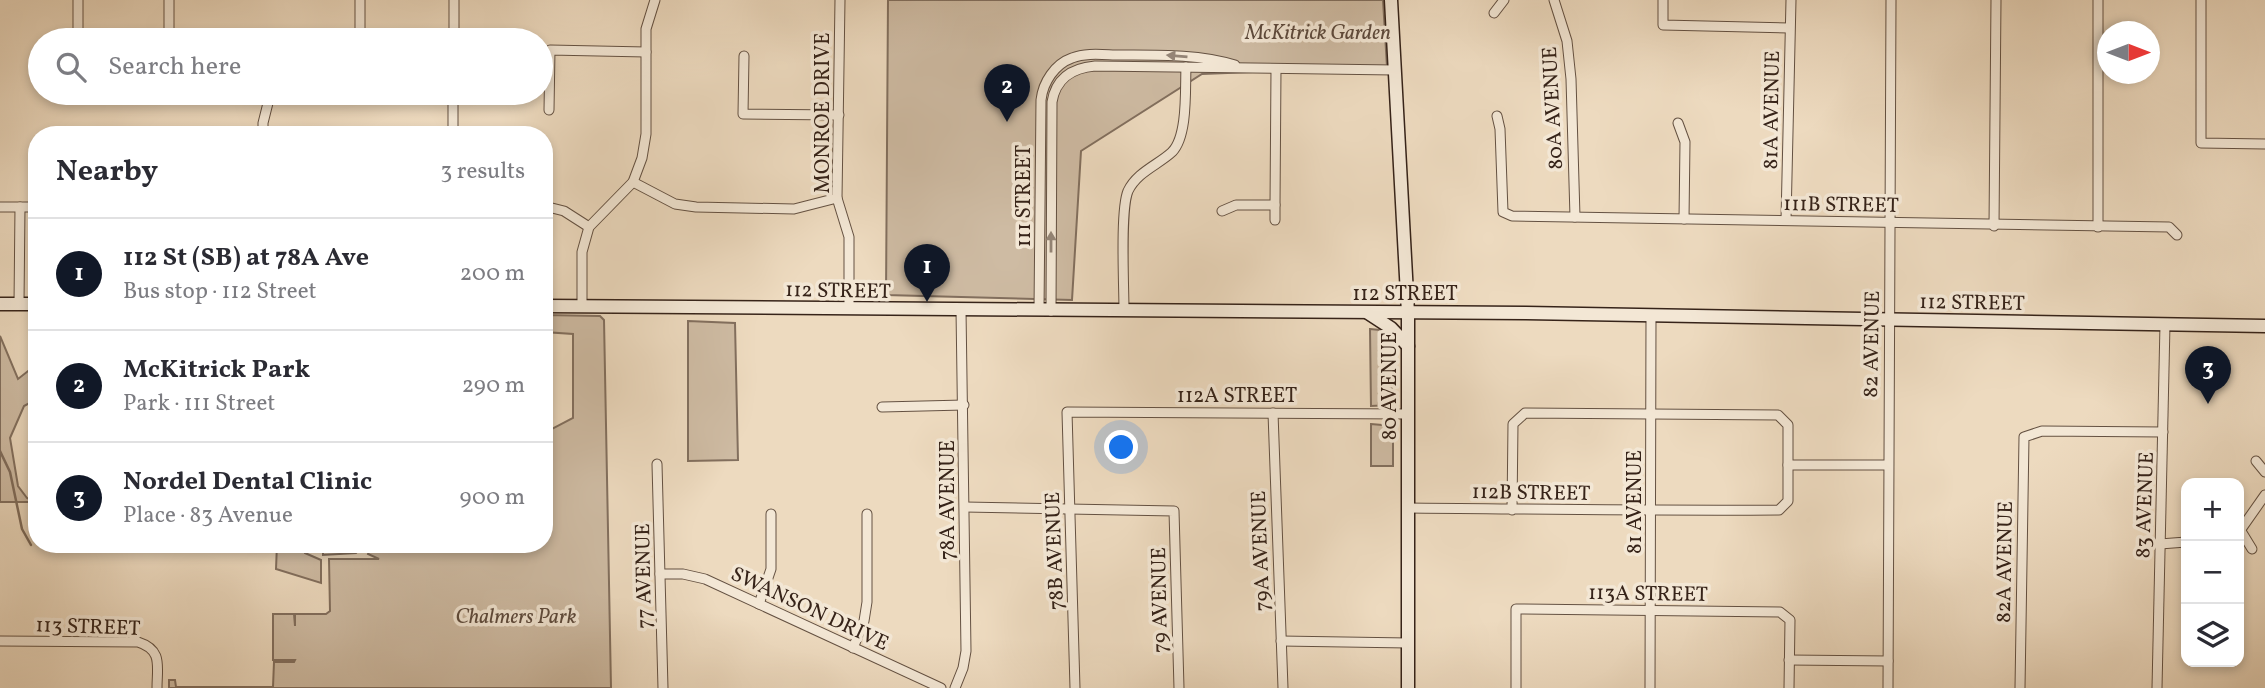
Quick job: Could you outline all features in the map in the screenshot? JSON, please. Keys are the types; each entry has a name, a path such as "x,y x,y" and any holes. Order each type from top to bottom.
{"street":[{"path":"78,0 78,28"},
{"path":"169,0 169,28"},
{"path":"360,0 360,28"},
{"path":"454,0 454,28"},
{"path":"582,306 582,252 589,227 632,182 642,158 646,134 646,29 655,0"},
{"name":"MONROE DRIVE","path":"840,0 837,198 849,237 849,309"},
{"name":"80 AVENUE","path":"1391,0 1408,313 1408,688"},
{"path":"1493,13 1504,0"},
{"name":"80A AVENUE","path":"1554,0 1567,41 1571,79 1575,216"},
{"path":"1663,0 1663,25 1789,28"},
{"name":"81A AVENUE","path":"1786,220 1791,0"},
{"name":"82 AVENUE","path":"1888,688 1891,0"},
{"path":"1994,226 1996,0"},
{"path":"2098,0 2098,227"},
{"path":"2201,0 2201,143 2265,144"},
{"path":"553,50 646,52"},
{"name":"111 STREET","path":"1045,311 1041,100 1050,77 1065,61 1088,54 1177,55 1244,68"},
{"path":"744,56 743,114 839,115"},
{"name":"111 STREET","path":"1045,311 1052,102 1057,85 1068,73 1086,66 1394,70"},
{"path":"1124,311 1125,209 1128,193 1137,179 1177,146 1182,129 1186,67"},
{"path":"1275,220 1276,69"},
{"path":"263,126 267,105"},
{"path":"453,105 453,126"},
{"path":"549,105 549,110"},
{"name":"111B STREET","path":"1497,116 1500,128 1503,212 1512,216 2169,227 2177,236"},
{"path":"1678,124 1685,142 1684,219"},
{"path":"632,182 675,204 696,207 794,209 837,198"},
{"path":"1222,211 1236,205 1275,205"},
{"path":"0,207 28,207"},
{"path":"19,304 20,207"},
{"path":"553,208 565,211 589,227"},
{"path":"0,304 28,304"},
{"name":"112 STREET","path":"553,306 1408,313 2265,326"},
{"name":"78A AVENUE","path":"955,688 966,651 961,310"},
{"path":"1367,313 1391,328 1408,346"},
{"name":"81 AVENUE","path":"1650,688 1651,316"},
{"name":"83 AVENUE","path":"2157,688 2165,324"},
{"path":"882,407 964,405"},
{"name":"112A STREET","path":"1067,412 1408,414"},
{"name":"78B AVENUE","path":"1067,412 1075,688"},
{"name":"79A AVENUE","path":"1273,413 1283,688"},
{"path":"1512,510 1513,424 1524,413 1778,415 1788,425 1788,465 1888,465"},
{"name":"82A AVENUE","path":"2020,688 2024,437 2042,431 2163,432"},
{"path":"2256,461 2265,472"},
{"name":"77 AVENUE","path":"657,464 663,688"},
{"name":"112B STREET","path":"1409,508 1779,510 1788,501 1788,465"},
{"path":"2244,526 2265,495"},
{"path":"965,507 1070,508"},
{"name":"79 AVENUE","path":"1070,508 1174,511 1179,688"},
{"path":"758,604 771,569 771,514"},
{"path":"853,648 864,621 867,601 867,514"},
{"path":"2244,538 2252,549"},
{"path":"2160,544 2181,542"},
{"name":"SWANSON DRIVE","path":"660,574 705,579 941,688"},
{"name":"113A STREET","path":"1516,688 1516,609 1780,612 1790,620 1789,660"},
{"name":"113 STREET","path":"0,641 138,642 150,646 156,654 157,688"},
{"path":"1281,641 1408,643"},
{"path":"1789,688 1789,660 1888,661"}],"green space":[{"name":"McKitrick Garden","path":"888,0 1383,0 1387,67 1202,74 1081,151 1072,300 886,295"},
{"name":"Chalmers Park","path":"553,315 600,316 604,320 611,688 169,688 169,680 175,680 176,687 273,687 274,662 295,660 273,660 273,614 294,614 295,626 295,614 326,614 330,611 329,559 379,559 368,553 553,553 553,428 573,418 573,334 553,333"},
{"path":"688,321 735,323 738,460 688,461"},
{"path":"1370,329 1380,330 1391,344 1392,405 1371,406"},
{"path":"0,336 18,379 28,371 28,404 24,406 10,438 18,486 28,502 0,502"},
{"path":"1371,424 1393,426 1393,466 1371,466"},
{"path":"277,553 305,553 321,560 321,583 276,569"},
{"path":"323,553 356,553 323,555"}],"waterway":[{"path":"0,451 10,472 22,529 28,540"}],"place":[{"name":"McKitrick Park","path":"1007,122"},
{"name":"112 St (SB) at 78A Ave","path":"927,302"},
{"name":"Nordel Dental Clinic","path":"2208,404"}]}
